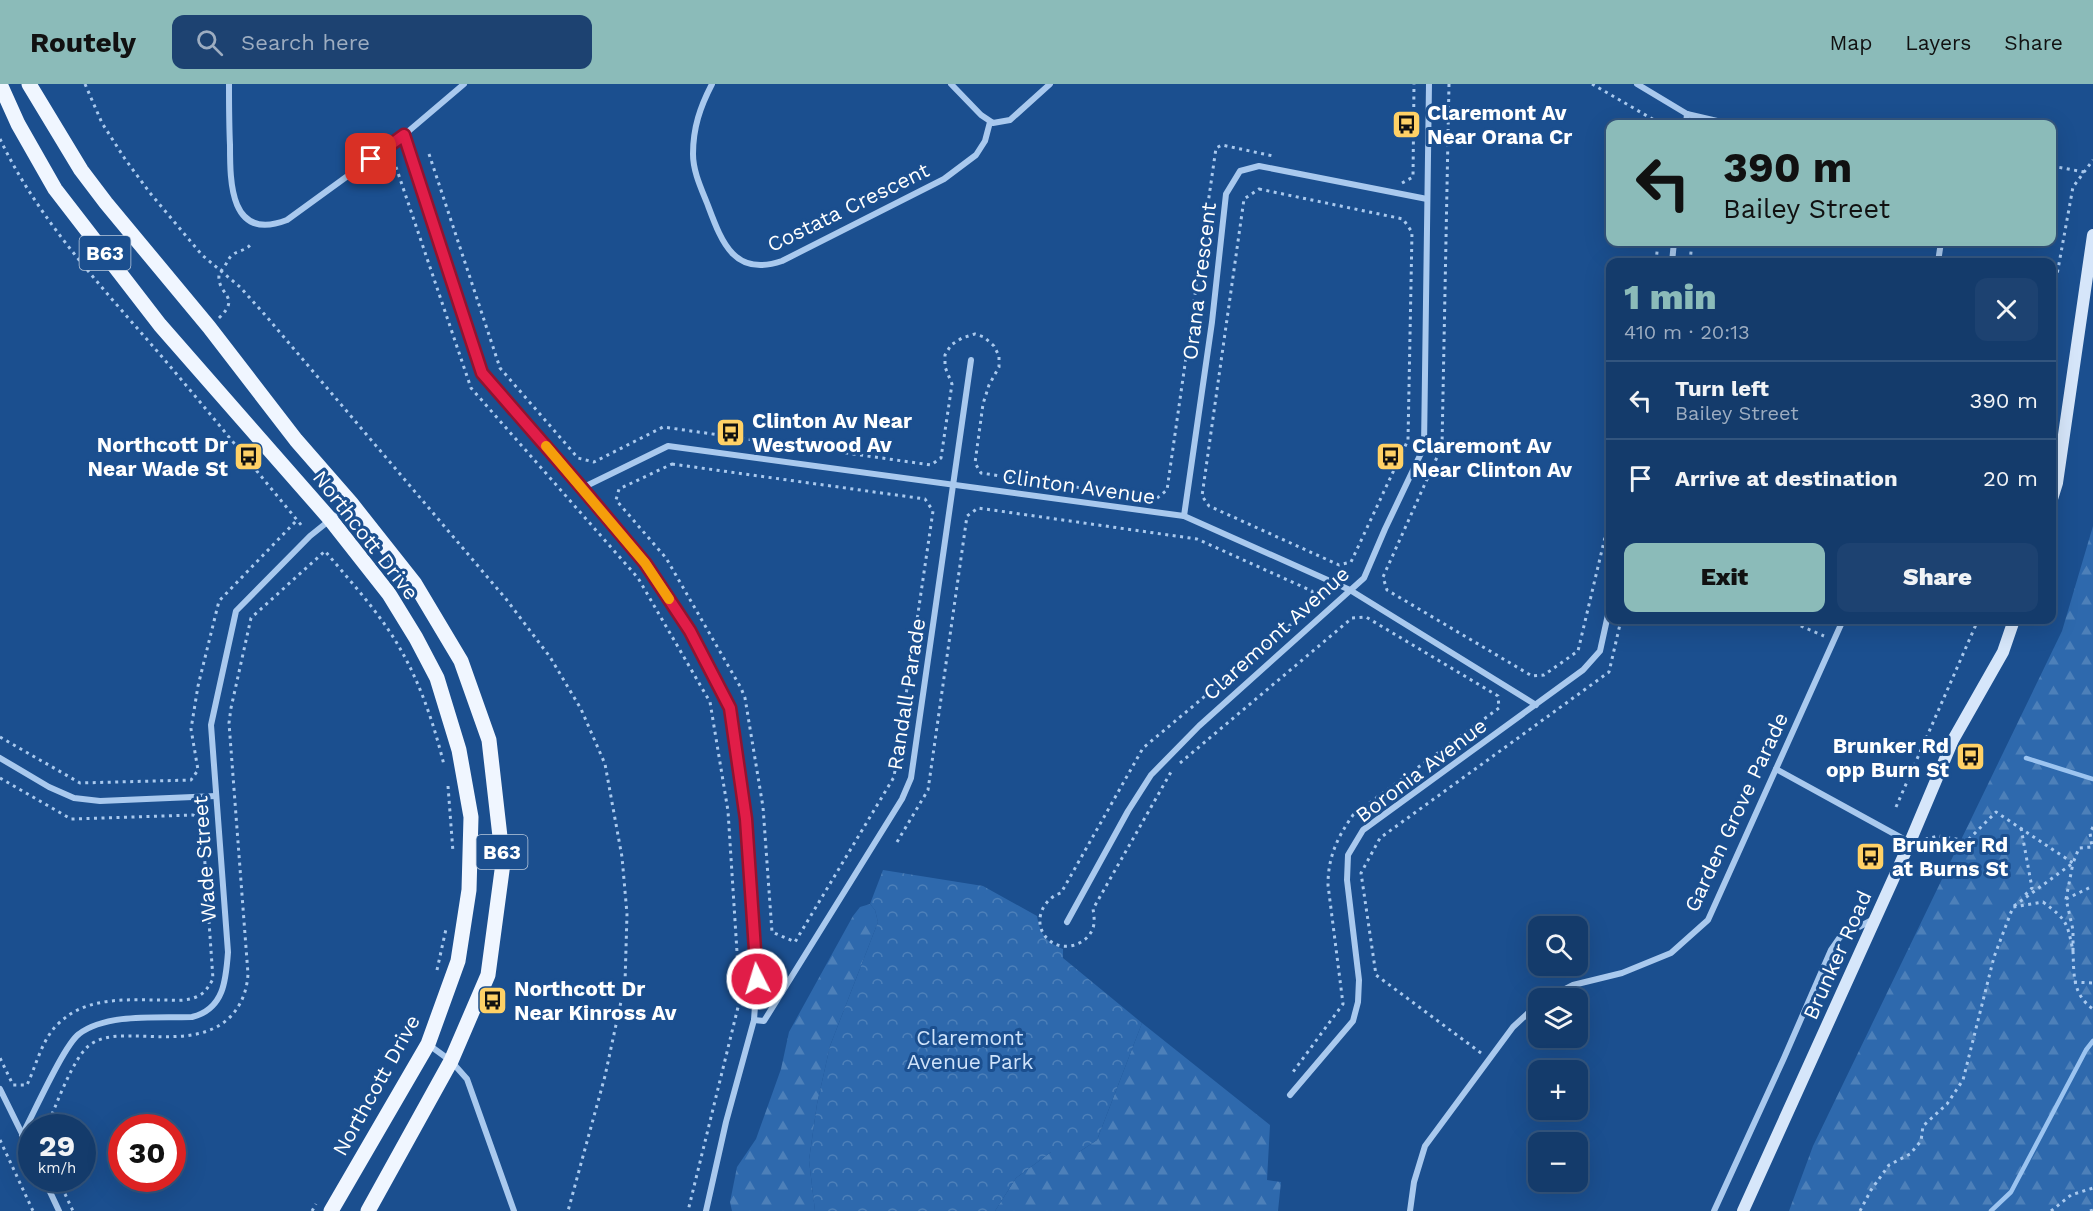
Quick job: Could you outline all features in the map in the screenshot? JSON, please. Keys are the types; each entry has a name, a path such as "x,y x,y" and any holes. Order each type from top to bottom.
{"main road":[{"name":"Northcott Drive","path":"0,84 18,124 55,189 160,325 330,519 389,594 437,678 459,750 471,817 469,890 458,961 428,1044 331,1211"},
{"name":"Northcott Drive","path":"28,84 81,170 106,203 209,327 296,440 351,503 416,584 461,661 489,740 503,863 488,975 451,1061 368,1211"},
{"path":"2056,486 2093,234"},
{"name":"Brunker Road","path":"1743,1211 1910,842 1953,740 2003,652 2013,624"}],"street":[{"path":"229,84 230,182 233,198 244,216 258,224 273,225 287,220 404,135 464,84"},
{"name":"Costata Crescent","path":"712,84 700,108 694,132 693,157 698,178 723,244 738,259 757,266 782,261 944,179 976,155 985,141 990,122"},
{"path":"951,84 990,122 1010,120 1050,84"},
{"name":"Claremont Avenue","path":"1068,922 1128,811 1151,775 1198,726 1364,578 1424,447 1429,84"},
{"path":"1636,84 1687,114 1713,120"},
{"path":"1686,120 1687,114"},
{"path":"404,135 482,373 645,563 690,631 730,708 746,819 757,979 754,1020 726,1122 706,1211"},
{"name":"Orana Crescent","path":"1184,516 1212,322 1226,194 1239,171 1259,166 1427,199"},
{"name":"Randall Parade","path":"754,1020 764,1021 903,799 911,778 971,360"},
{"name":"Clinton Avenue","path":"582,488 668,446 1184,516 1350,590 1536,705"},
{"name":"Wade Street","path":"33,1114 77,1034 112,1020 192,1017 205,1014 218,999 226,981 228,952 211,725 236,611 310,536 351,503"},
{"name":"Boronia Avenue","path":"1290,1095 1353,1021 1358,1002 1359,980 1347,880 1348,855 1364,830 1583,670 1600,651 1606,624"},
{"name":"Garden Grove Parade","path":"1567,988 1622,973 1671,954 1708,920 1841,624"},
{"path":"0,758 49,787 74,798 100,801 216,796"},
{"path":"1776,768 1910,842"},
{"path":"1714,1211 1785,1058 1831,950 1840,937 1875,919"},
{"path":"1410,1211 1414,1182 1425,1146 1513,1027 1528,1013"},
{"path":"428,1044 451,1061 467,1079 514,1211"},
{"path":"0,1089 18,1127"},
{"path":"50,1192 59,1211"}],"path":[{"path":"85,84 102,123 125,159 202,255 240,287 266,316 506,599 550,657 582,709 605,765 622,857 627,914 625,983 605,1076 568,1211"},
{"path":"1392,181 1403,183 1413,177 1414,84"},
{"path":"1449,84 1442,446 1383,577 1387,590 1532,676 1544,675 1578,651 1606,533"},
{"path":"1592,84 1654,120"},
{"path":"0,139 26,186 101,286 158,351 302,526"},
{"path":"429,154 501,368 578,458 594,462 663,427 931,465 941,458 952,384 945,367 945,355 951,345 975,334 993,346 999,356 996,376 989,385 983,404 975,463 981,473 1156,499 1167,490 1216,148 1222,145 1274,156"},
{"path":"2056,280 2073,187 2093,160"},
{"path":"396,167 471,388 638,578 710,702 728,811 740,999 688,1211"},
{"path":"2056,167 2084,172"},
{"path":"1259,189 1403,219 1412,232 1408,440 1351,562 1339,565 1209,506 1202,496 1244,200 1259,189"},
{"path":"216,321 228,310 229,304 228,296 220,284 221,272 229,258 245,250 252,243"},
{"path":"672,464 925,500 933,511 894,777 795,942 772,932 771,918 763,807 745,698 666,558 616,500 619,489 672,464"},
{"path":"897,842 928,790 967,516 978,507 1197,539 1312,591 1314,605 1143,748 1062,893 1044,903 1040,923 1044,934 1049,941 1061,947 1080,944 1089,936 1093,927 1093,909 1172,770 1352,618 1366,617 1498,696 1499,708 1353,815 1340,833 1328,866 1328,885 1343,1004 1292,1074"},
{"path":"0,737 80,783 191,780 198,770 191,729 198,686 219,601 297,520"},
{"path":"319,547 323,552 325,551 378,615 397,644 425,701 446,773"},
{"path":"52,1114 79,1056 91,1044 112,1036 202,1034 232,1015 241,1002 247,987 248,974 230,733 231,708 251,618 323,552"},
{"path":"1490,1059 1376,975 1361,873 1380,838 1609,672 1620,624"},
{"path":"1796,624 1833,640"},
{"path":"1896,807 1976,624"},
{"path":"448,784 453,860"},
{"path":"1910,842 1938,836 1967,841 1996,812 2073,862"},
{"path":"0,1058 13,1085 27,1085 46,1040 57,1024 75,1011 98,1002 187,1000 200,996 208,988 213,979 202,821 193,815"},
{"path":"2093,827 2090,833 2092,847 2079,848 2073,862 2066,899 2073,930 2074,982 2086,1004 2093,1009"},
{"path":"1860,1211 1871,1190 1889,1166 1910,1154 1921,1141 1923,1126 1947,1104 1963,1080 1994,957 2013,907 2032,888 2020,828"},
{"path":"2013,907 2073,862"},
{"path":"2066,899 2093,886"},
{"path":"2013,907 2043,902 2063,917 2068,926 2073,951"},
{"path":"436,972 448,920"},
{"path":"2074,982 2093,983"},
{"path":"0,1140 33,1211"},
{"path":"2051,1211 2071,1195 2093,1188"},
{"path":"64,1192 73,1211"},
{"path":"312,1211 317,1203"}],"green space":[{"path":"2093,526 2093,1211 1789,1211 1813,1146 2062,631"},
{"name":"Claremont Avenue Park","path":"883,870 983,886 1037,916 1045,937 1063,949 1063,958 1142,1023 1097,1140 1079,1152 1051,1152 1016,1178 995,1211 815,1211 809,1160 817,1104 830,1046 878,922 875,910 870,904"},
{"path":"870,904 875,910 878,922 830,1046 817,1104 809,1160 815,1211 732,1211 730,1202 737,1167 756,1139 781,1069 789,1032 853,916 860,907"},
{"path":"1142,1023 1270,1125 1267,1180 1281,1182 1278,1211 995,1211 1016,1178 1051,1152 1079,1152 1097,1140"}],"waterway":[{"path":"2026,758 2093,779"},
{"path":"1991,1211 2011,1192 2086,1050 2093,1041"}],"slow traffic":[{"path":"546,446 645,563 669,599"}],"place":[{"name":"Claremont Av Near Orana Cr","path":"1406,124"},
{"name":"Clinton Av Near Westwood Av","path":"731,432"},
{"name":"Northcott Dr Near Wade St","path":"249,456"},
{"name":"Claremont Av Near Clinton Av","path":"1391,457"},
{"name":"Brunker Rd opp Burn St","path":"1970,757"},
{"name":"Brunker Rd at Burns St","path":"1871,856"},
{"name":"Northcott Dr Near Kinross Av","path":"493,1000"}],"route":[{"path":"371,159 404,135 482,373 645,563 690,631 730,708 746,819 757,979"}]}
